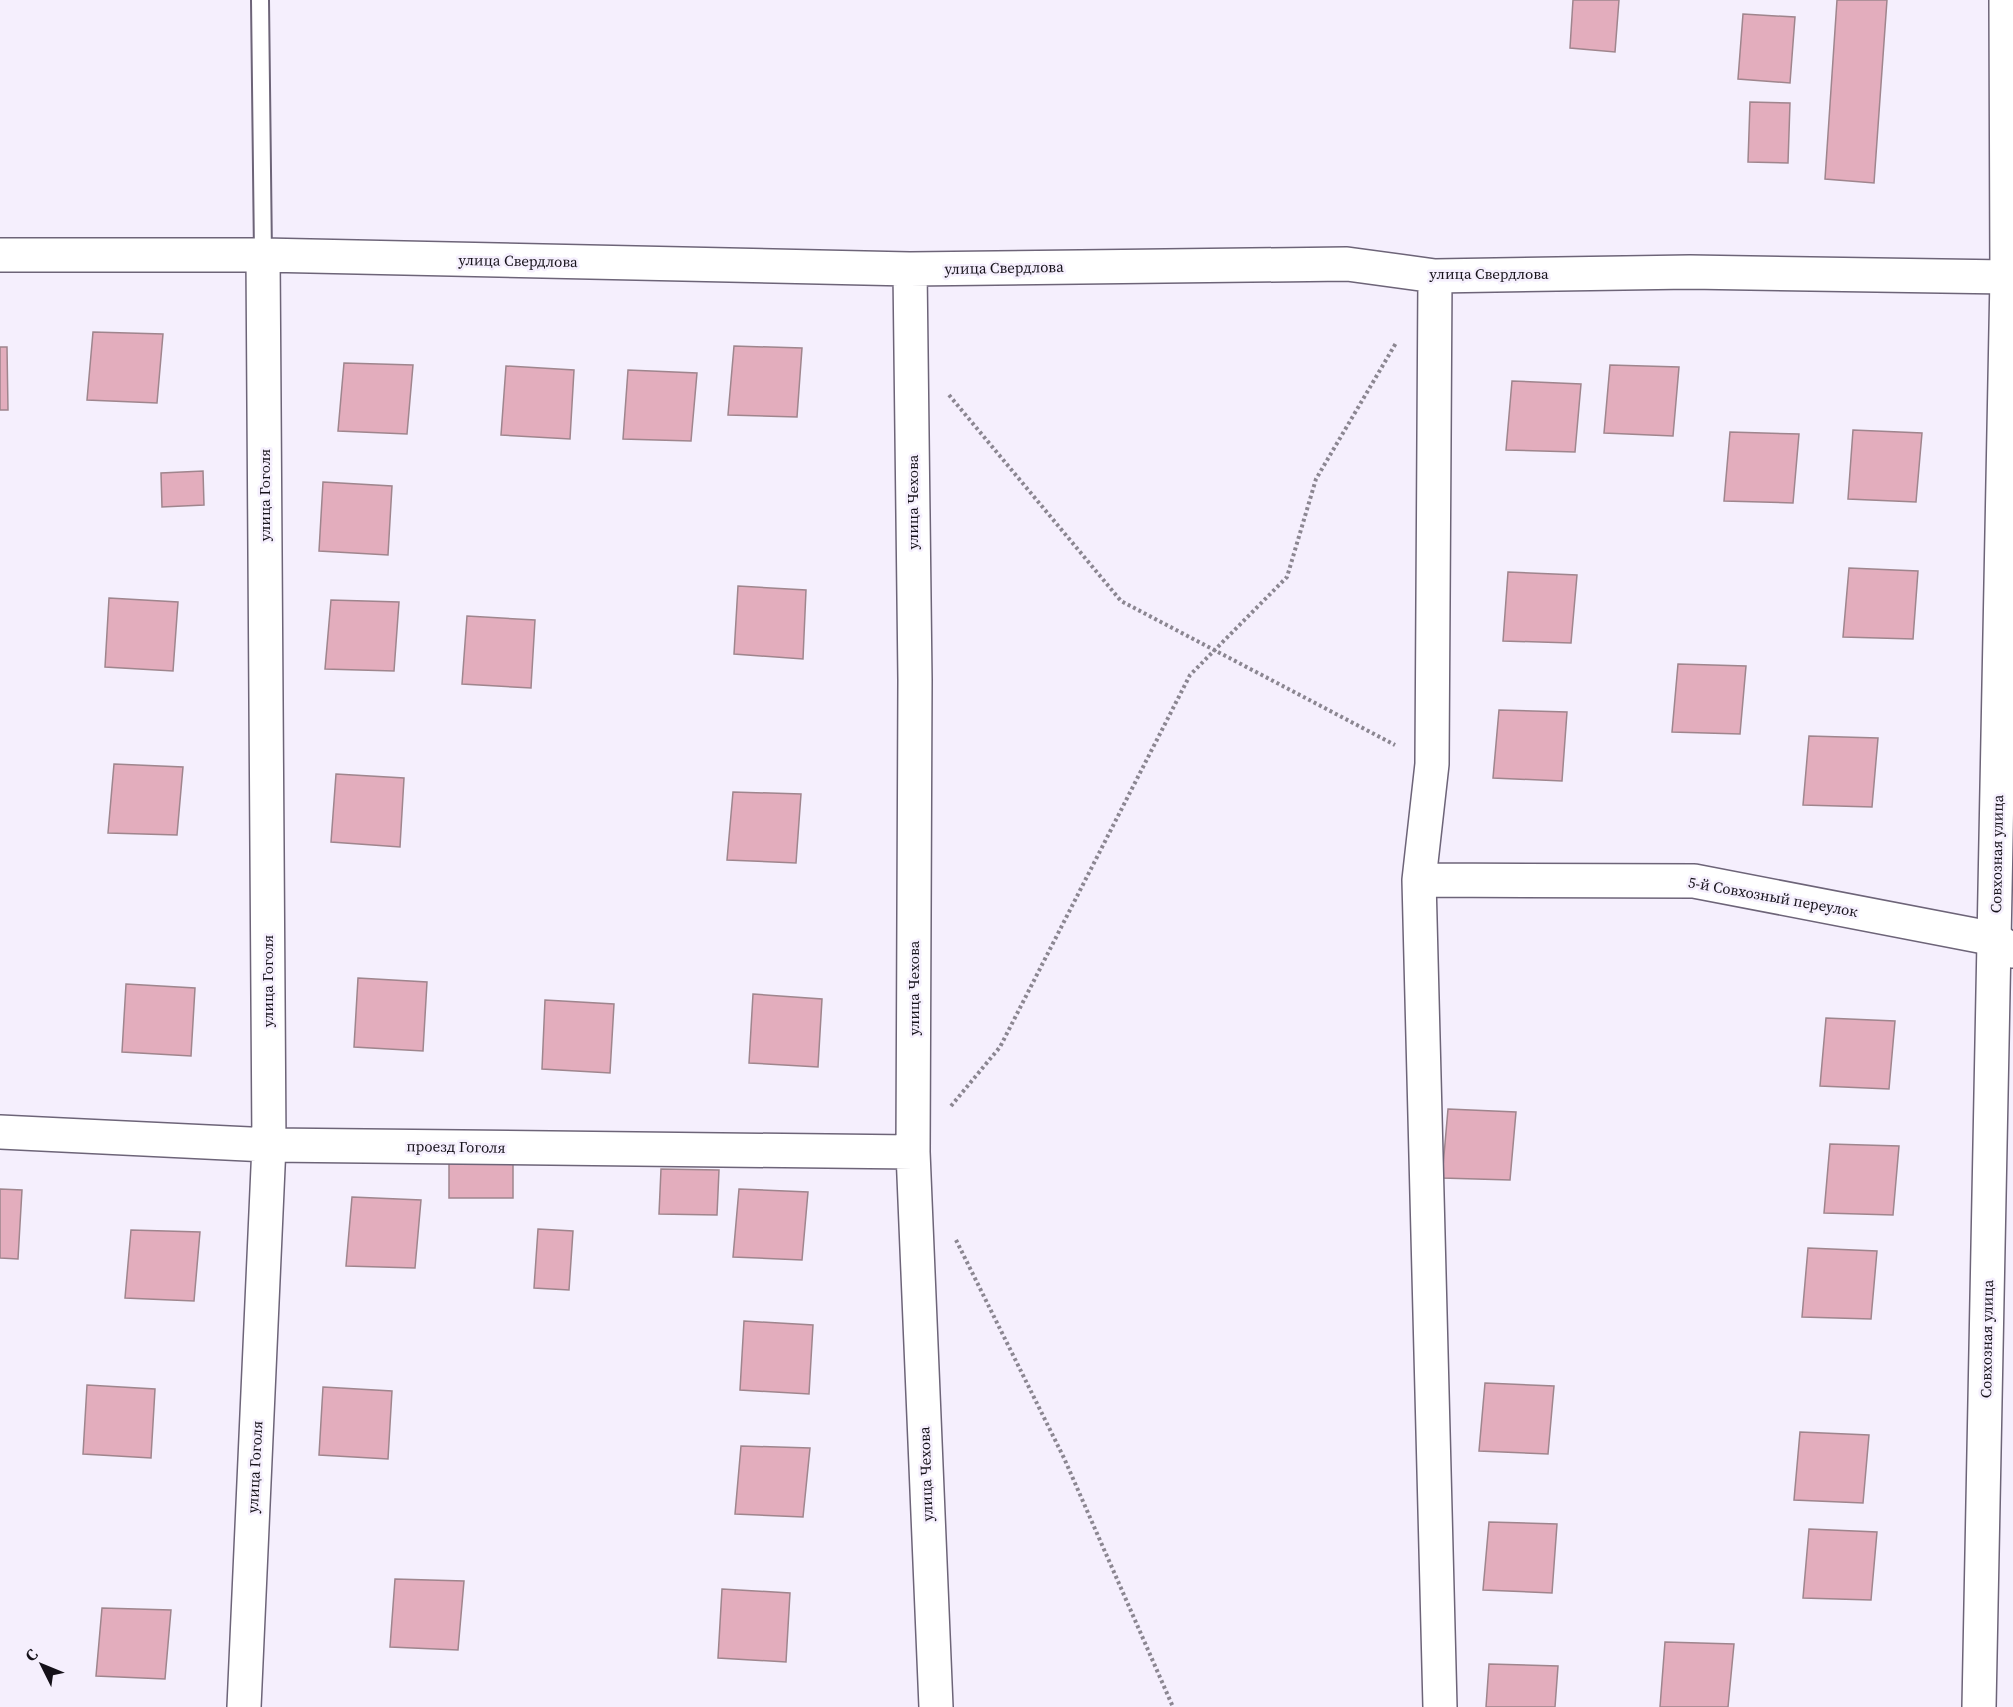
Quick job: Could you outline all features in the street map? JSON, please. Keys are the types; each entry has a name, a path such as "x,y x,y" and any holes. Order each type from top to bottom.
{"street":[{"name":"Совхозная улица","path":"1979,1707 2004,945 2009,271 2006,0"},
{"name":"улица Свердлова","path":"0,255 263,255 910,269 1347,264 1436,276 2009,271"},
{"name":"улица Гоголя","path":"244,1707 269,1145 263,255"},
{"name":"улица Чехова","path":"910,269 915,668 913,1152 936,1707"},
{"path":"1436,276 1432,765 1419,880 1440,1707"},
{"name":"5-й Совхозный переулок","path":"1419,880 1694,881 2004,945"},
{"name":"проезд Гоголя","path":"0,1132 269,1145 913,1152"}],"lane":[{"path":"260,0 263,255"}],"path":[{"path":"949,1108 1000,1047 1190,675 1287,578 1317,479 1400,337"},
{"path":"912,351 1121,601 1432,765"},
{"path":"955,1236 1064,1458 1173,1707"}],"building":[{"path":"1573,0 1619,0 1615,52 1570,48"},
{"path":"1837,0 1887,0 1874,183 1825,179"},
{"path":"1743,14 1795,17 1790,83 1738,79"},
{"path":"1750,102 1790,103 1788,163 1748,162"},
{"path":"93,332 163,334 157,403 87,400"},
{"path":"734,346 802,348 797,417 728,415"},
{"path":"0,347 7,347 8,410 0,410"},
{"path":"344,363 413,365 407,434 338,431"},
{"path":"1610,365 1679,367 1673,436 1604,433"},
{"path":"506,366 574,370 570,439 501,435"},
{"path":"628,370 697,373 691,441 623,439"},
{"path":"1512,381 1581,384 1575,452 1506,450"},
{"path":"1853,430 1922,433 1916,502 1848,499"},
{"path":"1730,432 1799,434 1793,503 1724,501"},
{"path":"203,471 204,505 162,507 161,473"},
{"path":"323,482 392,486 388,555 319,551"},
{"path":"1849,568 1918,571 1913,639 1843,637"},
{"path":"1508,572 1577,575 1571,643 1503,641"},
{"path":"738,586 806,590 803,659 734,654"},
{"path":"109,598 178,602 173,671 105,667"},
{"path":"331,600 399,602 394,671 325,669"},
{"path":"467,616 535,620 531,688 462,684"},
{"path":"1678,664 1746,666 1740,734 1672,732"},
{"path":"1499,710 1567,712 1562,781 1493,778"},
{"path":"1809,736 1878,738 1872,807 1803,805"},
{"path":"114,764 183,767 177,835 108,833"},
{"path":"336,774 404,778 400,847 331,842"},
{"path":"733,792 801,794 796,863 727,860"},
{"path":"358,978 427,982 423,1051 354,1047"},
{"path":"126,984 195,988 191,1056 122,1052"},
{"path":"753,994 822,999 818,1067 749,1063"},
{"path":"545,1000 614,1004 610,1073 542,1069"},
{"path":"1826,1018 1895,1021 1889,1089 1820,1086"},
{"path":"1448,1109 1516,1112 1510,1180 1442,1178"},
{"path":"1830,1144 1899,1146 1893,1215 1824,1213"},
{"path":"449,1158 513,1159 513,1198 449,1198"},
{"path":"661,1169 719,1170 717,1215 659,1214"},
{"path":"0,1189 22,1190 18,1259 0,1258"},
{"path":"739,1189 808,1192 802,1260 733,1257"},
{"path":"352,1197 421,1200 415,1268 346,1266"},
{"path":"538,1229 573,1231 569,1290 534,1288"},
{"path":"131,1230 200,1232 194,1301 125,1298"},
{"path":"1808,1248 1877,1251 1871,1319 1802,1317"},
{"path":"744,1321 813,1325 809,1394 740,1390"},
{"path":"1485,1383 1554,1386 1548,1454 1479,1451"},
{"path":"87,1385 155,1389 151,1458 83,1454"},
{"path":"323,1387 392,1391 388,1459 319,1455"},
{"path":"1800,1432 1869,1435 1863,1503 1794,1500"},
{"path":"741,1446 810,1448 803,1517 735,1514"},
{"path":"1489,1522 1557,1524 1552,1593 1483,1590"},
{"path":"1809,1529 1877,1532 1871,1600 1803,1598"},
{"path":"395,1579 464,1581 458,1650 390,1647"},
{"path":"722,1589 790,1593 786,1662 718,1658"},
{"path":"102,1608 171,1610 165,1679 96,1676"},
{"path":"1665,1642 1734,1644 1728,1707 1660,1707"},
{"path":"1489,1664 1558,1666 1555,1707 1486,1707"}]}
